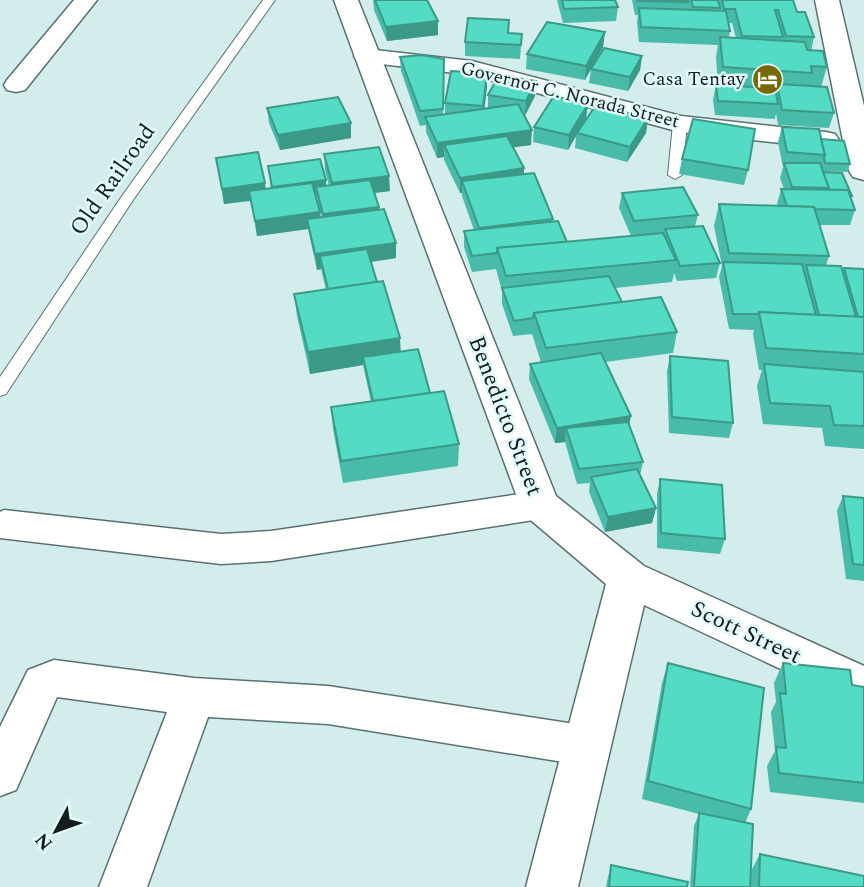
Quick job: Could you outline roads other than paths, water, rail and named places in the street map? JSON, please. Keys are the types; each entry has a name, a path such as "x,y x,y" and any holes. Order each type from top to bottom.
{"street":[{"path":"16,85 86,0"},
{"name":"Benedicto Street","path":"346,0 540,505 629,578"},
{"path":"827,0 864,171"},
{"name":"Governor C. Norada Street","path":"366,56 472,68 680,124 857,143"},
{"path":"4,525 221,549 271,546 540,505"},
{"path":"552,887 629,578"},
{"name":"Scott Street","path":"629,578 864,688"},
{"path":"0,775 38,690 43,683 54,678 194,697 328,705 588,746"},
{"path":"124,887 194,697"}],"lane":[{"name":"Old Railroad","path":"0,390 127,199 269,0"},
{"path":"675,175 680,124"}],"place":[{"name":"Casa Tentay","path":"768,79"}]}
